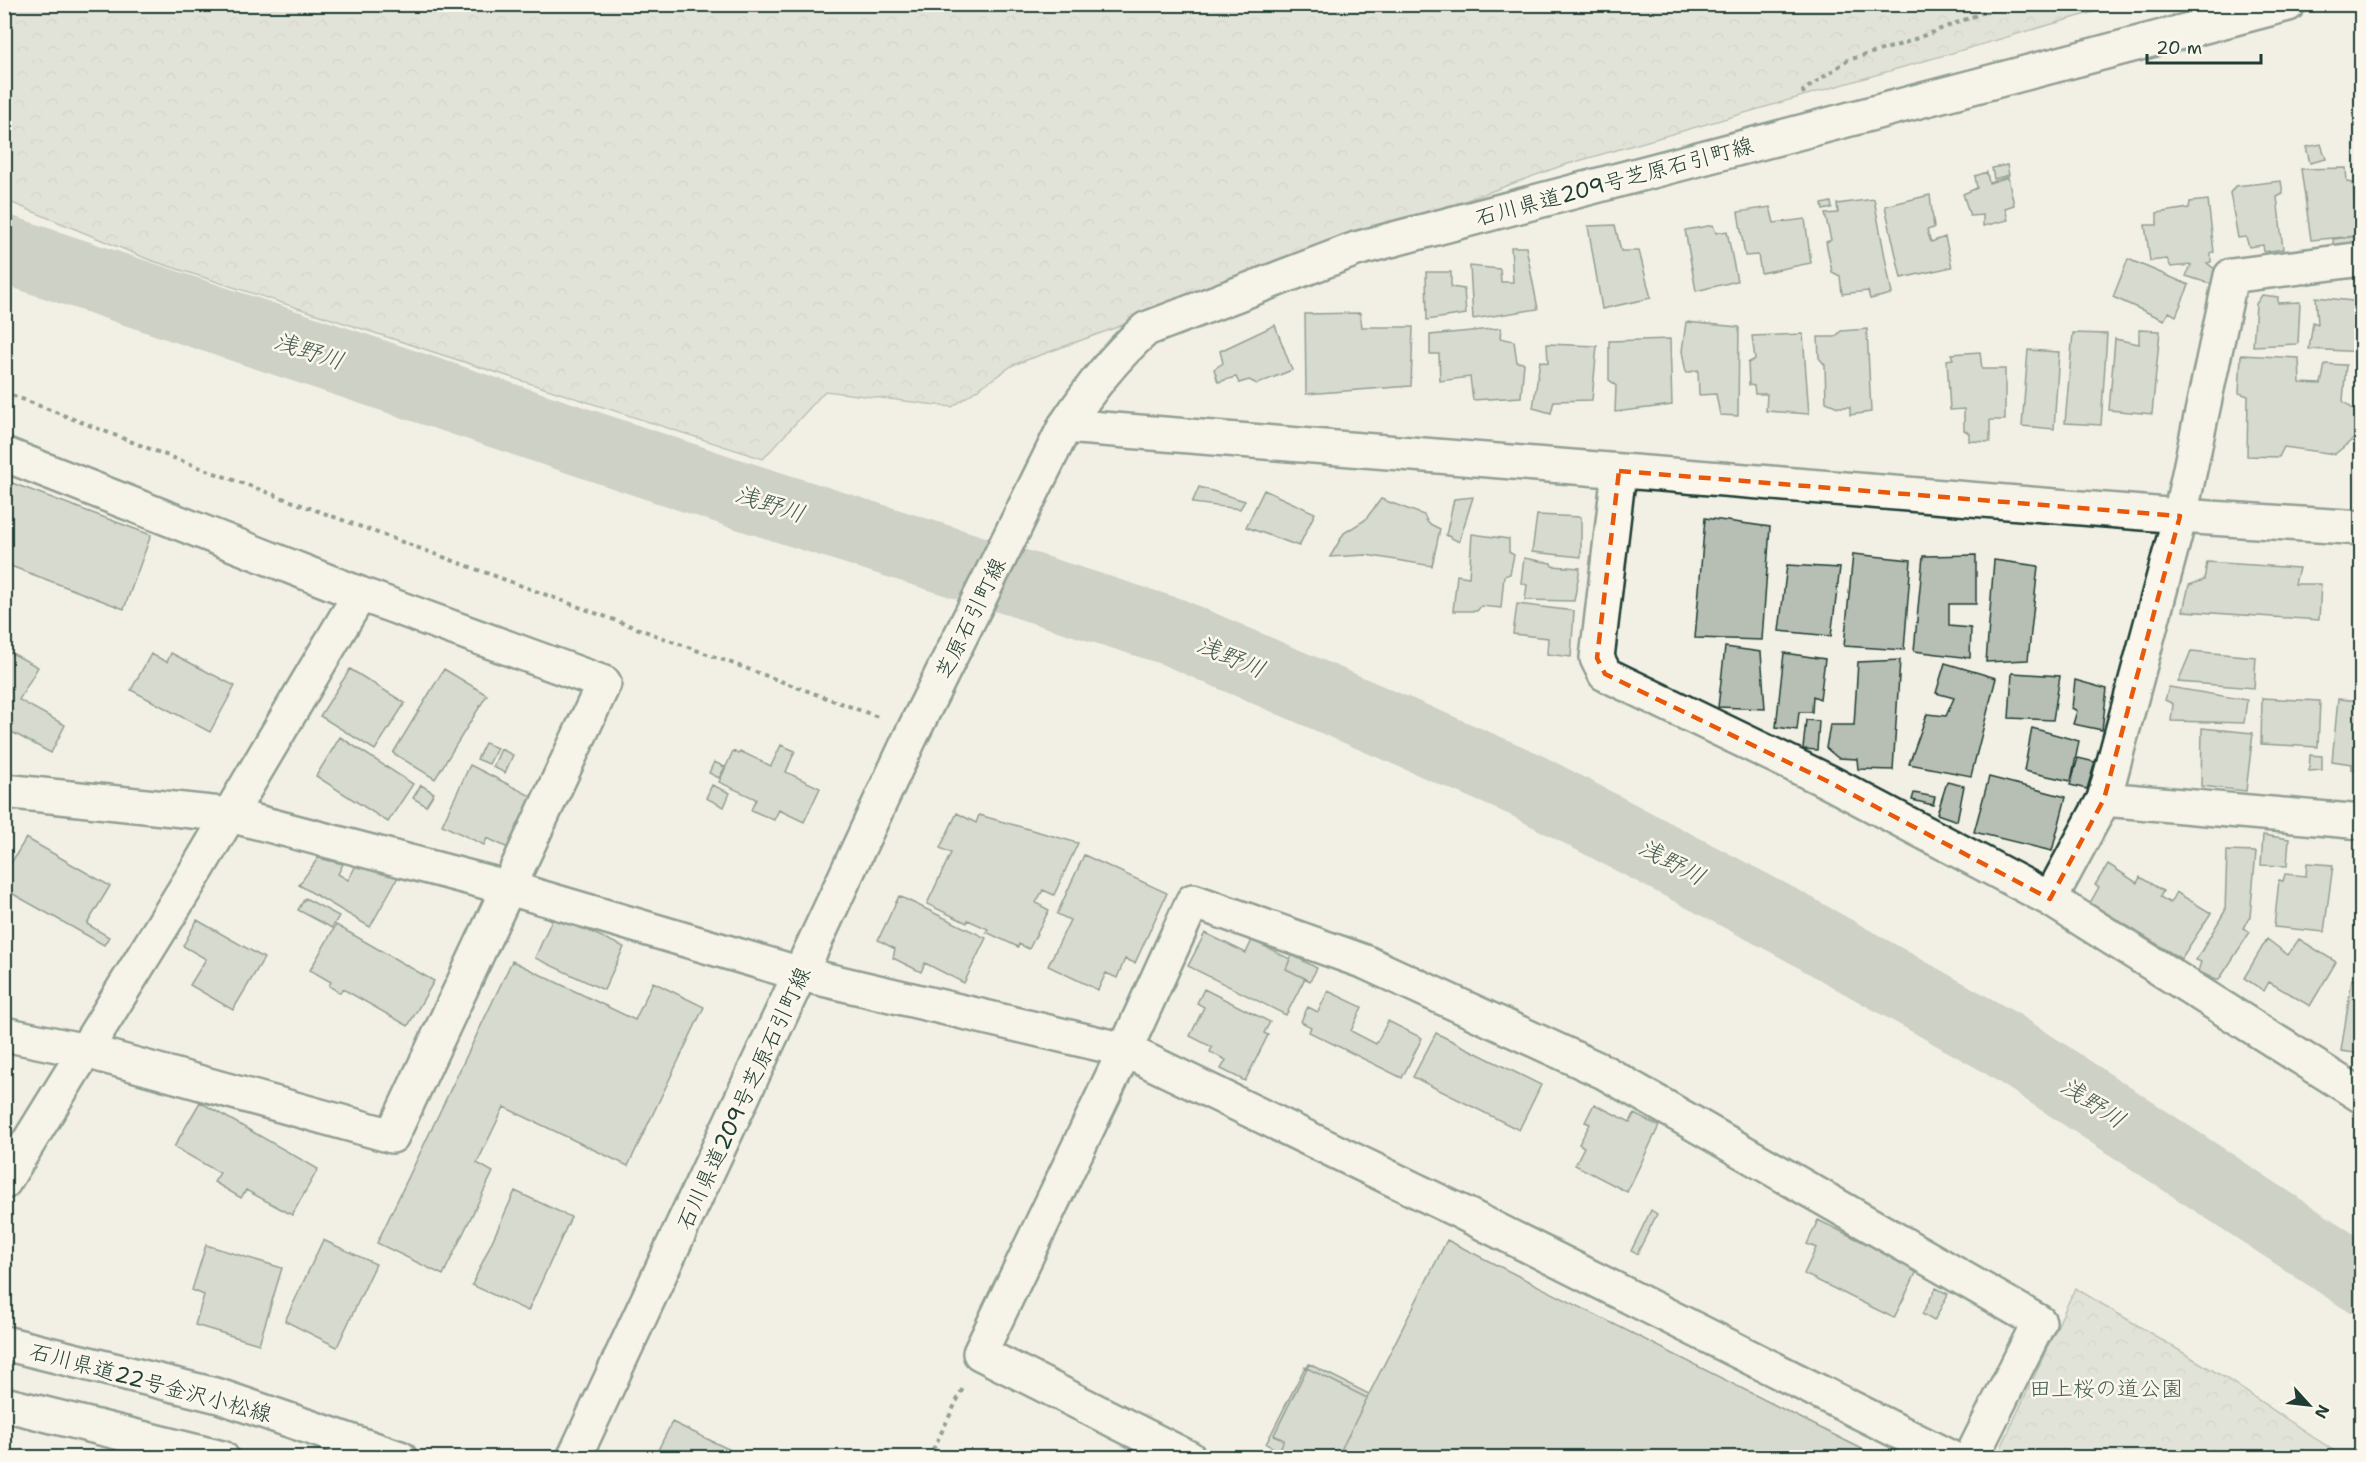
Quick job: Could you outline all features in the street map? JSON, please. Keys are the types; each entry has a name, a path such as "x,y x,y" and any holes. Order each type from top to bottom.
{"street":[{"name":"石川県道209号芝原石引町線","path":"1030,497 1065,426 1095,382 1119,353 1146,329 1356,249 2288,4"},
{"path":"2050,899 2104,799 2180,516 2231,276 2361,259"},
{"path":"1065,426 2180,516 2361,528"},
{"path":"4,454 360,594 604,683 392,1136 86,1051 4,1034"},
{"path":"1619,471 1597,658 1605,674 1827,781 2050,899 2361,1096"},
{"name":"芝原石引町線","path":"910,738 1030,497"},
{"path":"4,1182 230,815 360,594"},
{"name":"石川県道209号芝原石引町線","path":"574,1458 910,738"},
{"path":"4,791 230,815 509,888 801,974 1125,1050 1461,1212 1951,1458"},
{"path":"2104,799 2361,822"},
{"path":"1189,1458 980,1353 1125,1050 1193,901 1365,962 1604,1072 2039,1322 1971,1458"},
{"name":"石川県道22号金沢小松線","path":"4,1343 219,1396 400,1458"},
{"path":"4,1404 222,1458"}],"path":[{"path":"1805,131 1803,92 1848,60 1902,45 2005,4"},
{"path":"4,392 174,458 882,718"},
{"path":"929,1458 980,1353"}],"highlighted area":[{"path":"1619,471 2180,516 2104,799 2050,899 1827,781 1605,674 1597,658"}],"green space":[{"path":"4,5 2118,5 1561,166 1013,365 952,407 825,391 763,459 150,260 5,200"},
{"name":"田上桜の道公園","path":"2075,1288 2227,1379 2343,1457 2004,1457 2001,1448"}],"building":[{"path":"2321,144 2326,159 2310,163 2306,147"},
{"path":"2007,165 2009,175 1994,179 1992,168"},
{"path":"2346,168 2347,182 2353,183 2357,236 2311,240 2301,169"},
{"path":"1987,172 1989,183 2008,177 2014,205 2005,208 2008,220 1983,226 1983,215 1970,216 1963,194 1977,188 1975,176"},
{"path":"2281,181 2283,194 2277,197 2283,249 2264,252 2263,245 2249,247 2246,237 2238,238 2230,193 2235,186"},
{"path":"1930,195 1934,228 1927,230 1931,242 1945,237 1952,267 1901,278 1885,206"},
{"path":"1874,199 1892,294 1870,299 1868,291 1842,294 1840,276 1832,272 1826,242 1831,240 1825,214 1838,213 1837,204"},
{"path":"2208,200 2214,252 2211,254 2211,262 2207,263 2216,270 2211,284 2186,276 2191,265 2171,267 2167,259 2150,261 2145,225 2157,225 2157,213 2189,208 2190,202"},
{"path":"1831,202 1832,208 1823,210 1822,204"},
{"path":"1770,207 1774,223 1805,219 1811,263 1761,273 1758,255 1745,256 1738,212"},
{"path":"1615,225 1621,251 1639,251 1651,298 1602,309 1588,226"},
{"path":"1713,225 1716,233 1727,231 1737,281 1696,291 1685,230"},
{"path":"2359,236 2359,242 2334,245 2333,239"},
{"path":"1511,247 1526,247 1538,309 1473,319 1470,266 1500,269 1501,282 1513,282"},
{"path":"2128,259 2189,285 2176,316 2169,312 2164,320 2113,297"},
{"path":"1426,272 1451,272 1451,287 1464,289 1466,314 1427,320"},
{"path":"2262,295 2278,297 2278,303 2300,302 2298,344 2253,346 2256,304"},
{"path":"2316,297 2362,302 2362,352 2309,349 2313,322 2318,324"},
{"path":"1360,313 1362,327 1413,327 1411,386 1306,394 1305,314"},
{"path":"1686,322 1739,327 1738,416 1720,415 1716,394 1699,395 1698,370 1686,373 1682,351"},
{"path":"1275,325 1292,370 1257,384 1249,380 1239,383 1236,377 1218,382 1214,369 1223,363 1220,351"},
{"path":"1501,328 1500,338 1514,341 1517,362 1524,363 1521,397 1473,400 1470,377 1440,381 1439,354 1430,354 1430,335"},
{"path":"1867,329 1871,412 1850,415 1850,407 1838,407 1826,402 1825,365 1819,358 1818,337 1835,337 1841,331"},
{"path":"2139,330 2160,331 2152,414 2109,410 2115,339 2139,344"},
{"path":"2073,333 2107,334 2101,425 2065,423"},
{"path":"1803,334 1809,414 1766,411 1767,394 1755,394 1754,386 1749,385 1748,363 1755,359 1752,336"},
{"path":"1670,339 1672,405 1615,412 1616,385 1609,380 1609,341"},
{"path":"1547,344 1597,346 1592,400 1554,401 1551,413 1533,408 1540,361 1548,363"},
{"path":"2028,350 2059,352 2054,429 2022,426"},
{"path":"1980,352 1982,369 2005,369 2005,420 1990,420 1990,442 1969,441 1969,433 1964,430 1964,409 1950,410 1947,360 1953,359 1951,354"},
{"path":"2241,355 2299,358 2300,383 2321,384 2325,364 2346,365 2343,401 2358,413 2357,436 2335,454 2284,447 2279,457 2247,456 2248,396 2239,393"},
{"path":"4,480 151,535 124,609 8,565 4,575"},
{"path":"1199,487 1245,501 1240,509 1192,503"},
{"path":"1264,490 1315,513 1299,546 1246,527"},
{"path":"1473,497 1459,542 1446,535 1454,499"},
{"path":"1381,499 1424,515 1428,523 1440,529 1432,566 1366,555 1330,557 1344,533 1365,520"},
{"path":"1537,515 1581,517 1581,557 1532,552"},
{"path":"1705,518 1770,527 1762,640 1695,638"},
{"path":"1472,534 1509,539 1509,552 1514,555 1510,574 1504,576 1501,608 1481,606 1477,611 1453,611 1457,575 1469,577"},
{"path":"1853,554 1911,560 1904,650 1844,646"},
{"path":"1976,555 1976,604 1949,604 1949,626 1971,628 1970,658 1914,651 1923,556"},
{"path":"1524,558 1551,563 1552,566 1580,568 1574,601 1525,600 1527,585 1521,583"},
{"path":"1994,560 2038,566 2028,660 1986,662"},
{"path":"2207,562 2299,568 2295,584 2321,584 2319,620 2183,611 2189,585 2204,580"},
{"path":"1787,565 1840,568 1831,636 1779,631"},
{"path":"1517,604 1574,611 1571,657 1547,654 1548,638 1513,634"},
{"path":"1725,647 1761,652 1765,709 1718,707"},
{"path":"4,649 38,667 19,700 65,725 51,753 4,728"},
{"path":"2191,651 2256,657 2254,688 2178,682"},
{"path":"171,653 235,686 210,732 131,690 151,654 167,662"},
{"path":"1784,653 1825,659 1820,699 1813,696 1812,712 1799,712 1797,730 1776,727"},
{"path":"1900,660 1893,770 1858,769 1857,759 1838,758 1826,748 1830,725 1854,725 1858,662"},
{"path":"1945,663 1996,678 1971,776 1909,764 1927,714 1946,716 1954,698 1936,693"},
{"path":"350,669 405,703 375,750 320,716"},
{"path":"444,669 487,695 435,779 393,753"},
{"path":"2012,673 2060,676 2053,720 2009,718"},
{"path":"2075,680 2107,689 2102,730 2073,724 2077,711 2072,708"},
{"path":"2169,687 2247,700 2244,723 2171,721 2173,704 2165,700"},
{"path":"2262,698 2320,701 2318,747 2261,744"},
{"path":"2338,699 2362,701 2362,769 2352,770 2352,764 2332,761"},
{"path":"1806,720 1819,721 1817,750 1803,749"},
{"path":"2032,728 2079,741 2071,781 2024,771"},
{"path":"2202,728 2253,733 2246,791 2201,786"},
{"path":"340,737 413,784 388,822 316,776"},
{"path":"485,743 497,748 489,764 477,759"},
{"path":"781,745 795,751 786,772 820,788 804,822 779,810 774,820 751,810 756,799 719,782 733,751 739,754 740,751 771,766"},
{"path":"501,749 513,755 505,773 493,767"},
{"path":"2310,755 2322,756 2322,770 2309,771"},
{"path":"2078,758 2095,762 2087,789 2070,785"},
{"path":"714,762 725,767 719,778 709,773"},
{"path":"470,765 533,797 508,848 487,838 484,845 442,825"},
{"path":"1989,777 2066,797 2052,851 1974,832"},
{"path":"1947,782 1964,786 1957,821 1937,814"},
{"path":"421,785 434,793 426,806 413,798"},
{"path":"712,785 730,793 724,807 706,798"},
{"path":"1914,793 1935,797 1933,805 1912,800"},
{"path":"957,813 976,823 979,815 1078,843 1054,895 1043,890 1036,903 1049,910 1029,949 1019,944 1018,947 986,932 988,929 968,920 967,923 927,904 951,853 940,848"},
{"path":"2263,835 2289,839 2287,866 2261,865"},
{"path":"26,838 110,886 87,924 109,937 104,945 4,889 4,875"},
{"path":"2227,851 2256,852 2250,917 2243,928 2250,932 2219,980 2216,980 2198,971 2201,962 2196,960 2225,911"},
{"path":"1084,855 1167,893 1135,963 1125,959 1117,978 1106,973 1098,990 1048,966 1070,920 1057,914"},
{"path":"318,858 343,864 338,874 348,880 357,864 398,877 370,927 299,885"},
{"path":"2307,863 2333,865 2324,932 2274,927 2279,880 2283,881 2285,874 2306,876"},
{"path":"2108,864 2137,883 2140,877 2163,891 2160,897 2170,903 2176,892 2211,913 2181,959 2090,903 2099,887 2095,885"},
{"path":"899,896 986,938 964,983 925,963 921,972 893,958 895,949 878,940"},
{"path":"305,898 339,916 332,928 298,910"},
{"path":"554,915 624,947 604,990 535,958"},
{"path":"197,920 264,958 233,1010 190,985 206,959 183,946"},
{"path":"336,925 434,981 408,1026 343,989 340,993 329,986 331,982 310,970"},
{"path":"1205,933 1246,953 1252,940 1290,959 1286,969 1305,978 1286,1015 1188,966"},
{"path":"2267,939 2288,955 2299,939 2336,962 2310,1006 2269,982 2264,991 2244,978"},
{"path":"1292,955 1317,968 1310,981 1286,969"},
{"path":"512,961 635,1020 653,982 704,1007 628,1166 504,1107 477,1163 493,1172 443,1275 377,1243"},
{"path":"2352,979 2362,980 2362,1054 2341,1051"},
{"path":"1204,989 1270,1022 1264,1033 1268,1035 1245,1081 1221,1069 1226,1060 1210,1052 1212,1047 1190,1036 1204,1007 1197,1003"},
{"path":"1328,991 1362,1007 1351,1031 1376,1044 1388,1021 1422,1038 1402,1078 1309,1032 1311,1027 1301,1022 1304,1014 1308,1007 1318,1012"},
{"path":"1436,1033 1541,1085 1519,1130 1413,1077"},
{"path":"200,1102 318,1169 292,1215 246,1190 241,1198 214,1182 220,1173 174,1147"},
{"path":"1594,1104 1630,1122 1634,1114 1659,1126 1627,1192 1575,1165 1584,1147 1579,1144 1590,1124 1585,1122"},
{"path":"515,1191 571,1217 528,1311 472,1285"},
{"path":"1651,1210 1657,1214 1637,1254 1631,1251"},
{"path":"1818,1220 1918,1269 1894,1318 1804,1274 1816,1248 1807,1244"},
{"path":"323,1240 376,1264 337,1347 285,1321"},
{"path":"1447,1240 1880,1458 1292,1458 1266,1444 1305,1367 1367,1398"},
{"path":"206,1245 282,1268 259,1344 195,1325 204,1295 192,1290"},
{"path":"1936,1288 1948,1294 1934,1321 1922,1314"},
{"path":"1309,1364 1369,1394 1337,1458 1287,1458 1278,1453 1284,1440 1274,1435"},
{"path":"672,1422 747,1458 654,1458"}],"waterway":[{"name":"浅野川","path":"4,249 731,492 1173,632 1524,784 1790,924 2001,1043 2362,1280"}]}
